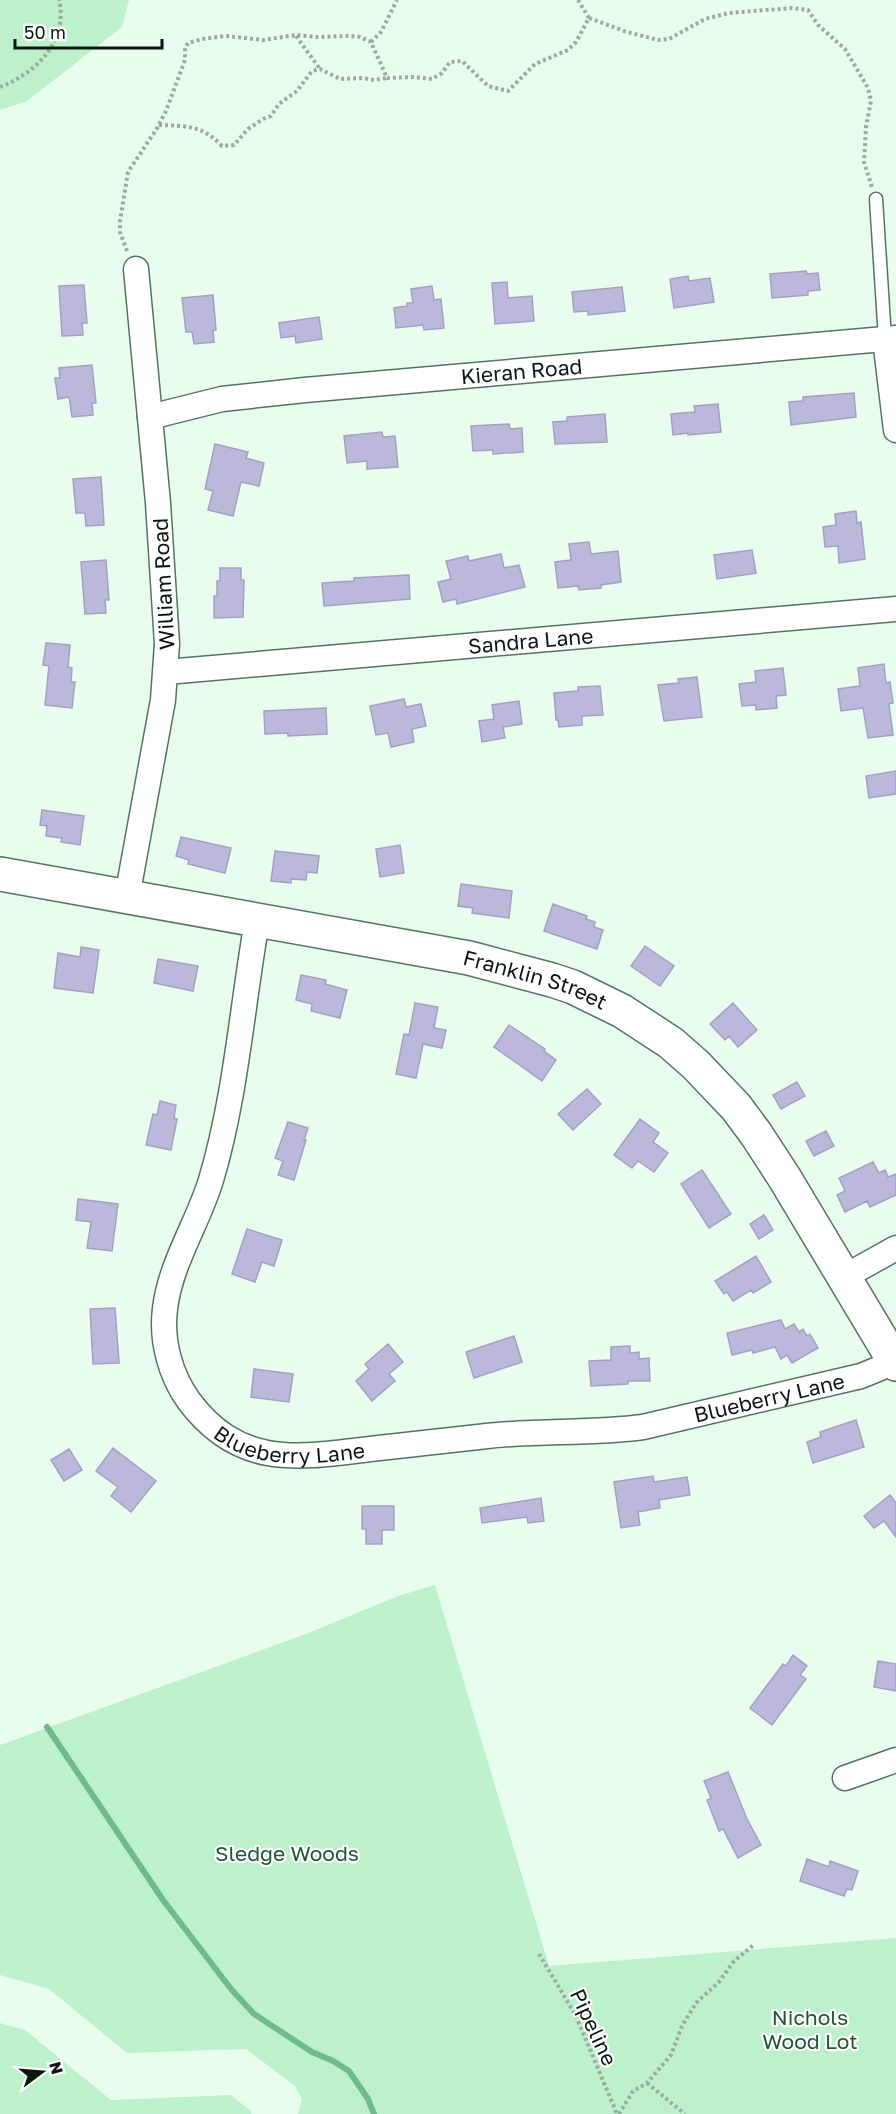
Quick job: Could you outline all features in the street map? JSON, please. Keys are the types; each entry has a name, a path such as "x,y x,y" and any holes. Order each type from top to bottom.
{"main road":[{"name":"Franklin Street","path":"0,874 469,958 573,987 622,1011 671,1043 736,1107 756,1134 895,1363"}],"street":[{"name":"William Road","path":"127,897 163,700 166,672 163,559 136,269"},
{"name":"Kieran Road","path":"150,417 222,399 305,390 890,338"},
{"path":"890,338 896,430"},
{"name":"Sandra Lane","path":"166,672 896,609"},
{"name":"Blueberry Lane","path":"256,921 223,1132 211,1180 174,1274 165,1309 166,1346 177,1381 197,1411 224,1435 257,1451 294,1457 491,1435 614,1431 643,1427 850,1378 895,1363"},
{"path":"844,1276 896,1248"},
{"path":"845,1778 896,1760"}],"lane":[{"path":"876,199 890,338"}],"path":[{"path":"0,87 28,73 48,53 59,29 62,9 60,0"},
{"path":"371,42 381,32 397,0"},
{"path":"578,0 589,18 658,40 669,39 705,19 729,13 792,8 808,10 818,25 845,49 868,88 871,101 866,127 864,162 876,199"},
{"path":"296,35 320,69 340,79 432,78 442,73 450,62 462,61 488,86 508,91 535,64 568,50 576,42 589,18"},
{"path":"136,269 120,232 128,172 159,125 179,77 188,43 226,36 263,40 296,35 360,37 371,42 387,78"},
{"path":"159,125 191,126 206,133 222,146 234,145 248,129 262,119 271,116 279,104 297,92 312,71 320,69"},
{"path":"618,2114 633,2091 647,2083 671,2055 682,2026 696,2003 719,1982 734,1961 755,1944"},
{"name":"Pipeline","path":"539,1954 576,2016 618,2114"},
{"path":"647,2083 685,2114"}],"green space":[{"path":"0,0 129,0 122,27 27,101 0,110"},
{"name":"Sledge Woods","path":"435,1585 549,1966 896,1938 896,2114 298,2114 302,2099 295,2086 246,2049 127,2053 49,1989 0,1975 0,1745 306,1634 398,1596"},
{"path":"0,2023 25,2030 111,2100 231,2095 252,2112 251,2114 0,2114"}],"building":[{"path":"806,271 807,274 818,273 820,290 808,291 808,295 772,298 770,274"},
{"path":"688,276 689,281 710,278 714,302 674,308 670,279"},
{"path":"507,282 508,298 532,296 534,321 495,324 492,283"},
{"path":"84,285 87,323 82,323 83,335 62,336 59,286"},
{"path":"432,286 434,300 441,299 444,328 424,330 423,325 396,328 394,308 413,303 411,289"},
{"path":"622,287 625,311 588,315 588,311 574,312 572,292"},
{"path":"213,295 216,330 213,330 214,342 194,344 192,332 186,332 182,298"},
{"path":"319,317 322,339 296,343 295,336 281,338 279,323"},
{"path":"92,365 96,403 92,403 93,415 72,417 69,397 58,399 55,378 60,378 59,368"},
{"path":"854,393 856,417 791,425 789,402 803,401 803,397"},
{"path":"718,404 721,432 673,435 671,414 695,412 694,406"},
{"path":"605,414 607,442 555,444 553,422 567,421 567,417"},
{"path":"509,424 510,429 522,428 523,452 493,454 493,450 473,451 471,426"},
{"path":"382,432 383,437 395,436 398,467 367,469 367,461 347,463 344,436"},
{"path":"215,444 248,452 246,458 264,463 259,486 241,482 233,516 208,510 213,491 205,489"},
{"path":"101,477 104,525 86,526 85,513 76,513 73,479"},
{"path":"856,511 857,523 861,522 865,559 839,563 838,546 825,547 823,527 836,525 835,514"},
{"path":"589,542 591,554 618,551 621,582 601,585 601,588 579,590 578,586 558,588 555,562 571,560 569,544"},
{"path":"752,550 756,573 717,579 714,555"},
{"path":"501,554 504,568 519,565 525,587 457,604 456,599 443,602 438,582 451,579 446,561 468,556 469,561"},
{"path":"106,560 109,600 105,600 106,613 85,614 81,562"},
{"path":"220,568 241,568 241,580 244,580 243,617 214,618 214,596 217,596"},
{"path":"409,575 410,599 324,606 322,583 354,581 354,578"},
{"path":"46,643 70,645 68,667 72,668 71,682 75,682 72,708 45,705 49,666 43,665"},
{"path":"884,664 886,683 890,682 893,703 889,704 893,735 868,738 863,708 841,711 838,689 860,686 858,668"},
{"path":"783,668 786,695 776,696 777,708 756,710 756,705 742,706 739,684 756,682 755,671"},
{"path":"697,677 702,717 664,721 658,685 679,683 678,679"},
{"path":"600,686 603,715 582,716 582,725 559,727 558,720 556,720 554,693 578,691 578,687"},
{"path":"404,699 406,707 421,704 426,726 412,729 414,742 391,747 388,733 376,735 370,706"},
{"path":"519,701 522,724 503,727 505,738 482,742 479,721 494,719 492,705"},
{"path":"326,708 327,734 288,736 288,733 265,734 264,711"},
{"path":"896,771 896,794 869,798 866,776"},
{"path":"42,810 84,816 80,845 61,842 62,838 46,836 47,826 40,825"},
{"path":"181,837 231,848 225,873 188,864 189,860 176,856"},
{"path":"400,845 404,873 380,877 376,849"},
{"path":"275,851 319,856 317,873 307,872 306,880 291,879 291,883 271,881"},
{"path":"461,884 512,891 509,918 472,913 473,908 458,906"},
{"path":"553,904 587,916 586,919 595,922 594,927 603,930 597,949 544,931"},
{"path":"645,946 674,966 660,986 631,966"},
{"path":"81,947 99,950 93,993 54,988 58,953 80,957"},
{"path":"158,959 198,966 193,991 154,983"},
{"path":"301,975 326,980 325,984 347,990 340,1018 311,1011 312,1004 296,1000"},
{"path":"415,1003 438,1007 434,1028 446,1030 442,1048 423,1044 416,1078 396,1074 404,1034 409,1035"},
{"path":"733,1003 757,1030 738,1047 729,1036 725,1040 710,1024"},
{"path":"509,1025 545,1049 544,1051 556,1060 542,1081 494,1047"},
{"path":"797,1082 805,1096 781,1109 773,1095"},
{"path":"587,1089 601,1104 573,1130 558,1114"},
{"path":"160,1101 176,1105 174,1118 177,1119 171,1150 146,1145 153,1114 157,1115"},
{"path":"640,1119 659,1133 653,1142 668,1153 654,1172 638,1161 632,1168 614,1155"},
{"path":"288,1122 308,1128 294,1180 278,1175 283,1161 275,1158"},
{"path":"826,1131 834,1146 814,1156 806,1141"},
{"path":"873,1162 879,1173 885,1170 888,1177 896,1174 896,1195 870,1207 867,1201 845,1212 837,1195 845,1191 839,1178"},
{"path":"702,1170 731,1214 709,1228 681,1184"},
{"path":"78,1199 118,1204 112,1251 87,1248 91,1222 76,1220"},
{"path":"764,1215 773,1230 759,1239 750,1224"},
{"path":"247,1229 282,1240 274,1266 262,1262 255,1282 232,1274"},
{"path":"756,1256 771,1282 733,1301 727,1292 724,1294 715,1281"},
{"path":"115,1308 119,1363 93,1364 90,1309"},
{"path":"781,1320 785,1329 794,1324 799,1332 803,1329 807,1336 810,1334 818,1348 792,1363 787,1355 781,1359 775,1347 753,1353 752,1350 732,1355 727,1333"},
{"path":"514,1336 522,1362 474,1378 466,1352"},
{"path":"388,1344 403,1362 389,1374 395,1381 372,1401 356,1381 369,1369 365,1364"},
{"path":"630,1346 630,1353 639,1352 639,1359 649,1358 650,1381 628,1381 628,1384 591,1386 589,1361 611,1360 611,1347"},
{"path":"254,1369 293,1374 289,1402 251,1397"},
{"path":"856,1420 864,1447 813,1463 807,1442 821,1437 820,1432"},
{"path":"113,1448 156,1481 131,1512 111,1496 118,1487 96,1471"},
{"path":"69,1449 82,1470 64,1481 51,1460"},
{"path":"653,1476 654,1482 687,1477 690,1495 659,1500 660,1508 638,1512 640,1525 621,1528 614,1482"},
{"path":"890,1495 896,1503 896,1537 884,1521 874,1528 864,1516"},
{"path":"541,1498 544,1521 528,1523 527,1517 482,1523 480,1508"},
{"path":"362,1506 394,1506 394,1530 382,1530 382,1544 366,1544 366,1529 362,1529"},
{"path":"793,1655 807,1666 800,1675 806,1679 772,1725 750,1708 783,1664 786,1666"},
{"path":"878,1661 896,1664 896,1691 874,1687"},
{"path":"728,1772 747,1819 761,1845 738,1858 723,1829 719,1831 707,1800 711,1798 704,1781"},
{"path":"807,1859 829,1867 830,1861 858,1871 852,1890 847,1889 844,1896 800,1881"}],"waterway":[{"path":"47,1727 163,1900 231,1989 254,2014 312,2052 349,2071 368,2099 374,2114"}],"park label":[{"name":"Nichols Wood Lot","path":"810,2029"}]}
